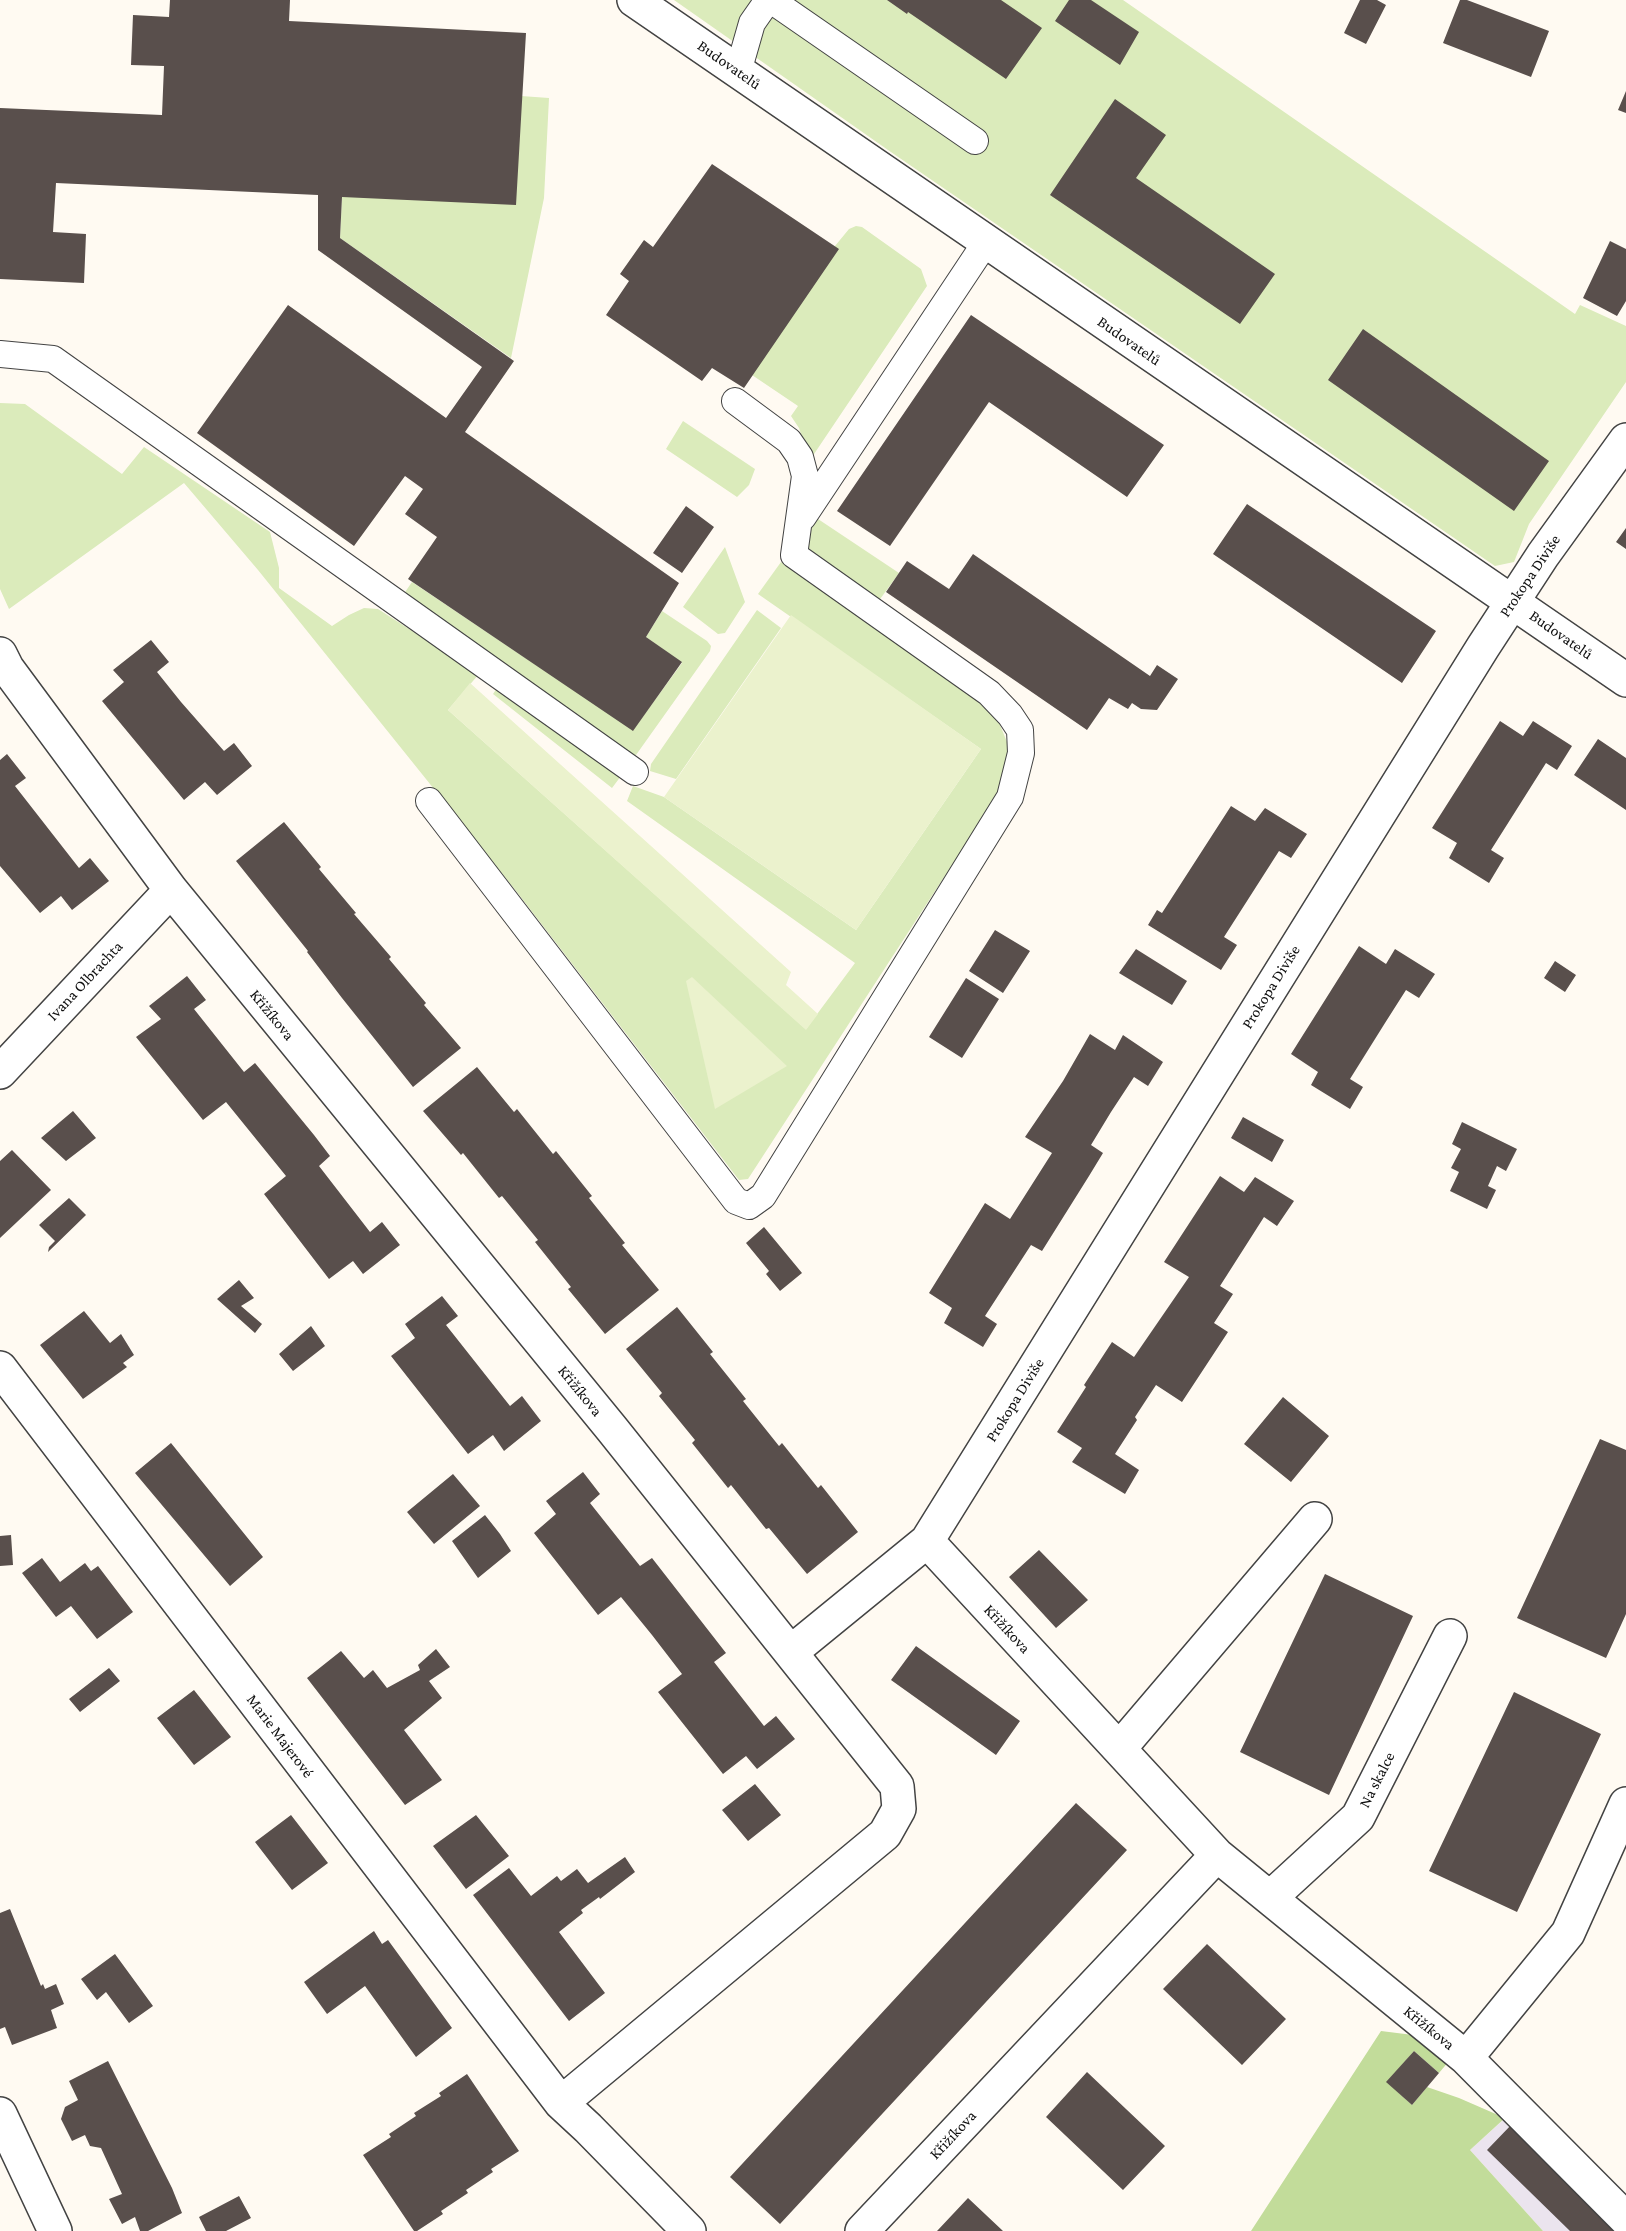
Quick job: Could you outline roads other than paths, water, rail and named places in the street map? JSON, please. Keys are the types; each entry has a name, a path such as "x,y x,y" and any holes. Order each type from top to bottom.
{"street":[{"name":"Budovatelů","path":"634,0 1626,680"},
{"name":"Prokopa Diviše","path":"927,1541 1512,601 1542,555 1626,440"},
{"name":"Křižíkova","path":"2,664 171,890 612,1429 897,1786 899,1809 885,1834 561,2103"},
{"name":"Ivana Olbrachta","path":"0,1072 171,890"},
{"name":"Marie Majerové","path":"0,1368 561,2103 689,2231"},
{"path":"1119,1749 1315,1519"},
{"path":"791,1652 927,1541"},
{"name":"Křižíkova","path":"927,1541 1217,1855 1466,2058 1626,2219"},
{"name":"Na skalce","path":"1270,1898 1358,1817 1450,1636"},
{"path":"1466,2058 1568,1933 1626,1804"},
{"name":"Křižíkova","path":"862,2231 1217,1855"},
{"path":"0,2114 55,2231"}],"lane":[{"path":"738,72 752,23 770,0 975,141"},
{"path":"799,522 986,242"},
{"path":"0,354 53,359 635,772"},
{"path":"429,801 736,1201 749,1206 763,1196 1010,797 1021,753 1020,730 1010,715 989,693 794,555 805,476 800,457 789,441 735,401"}]}
